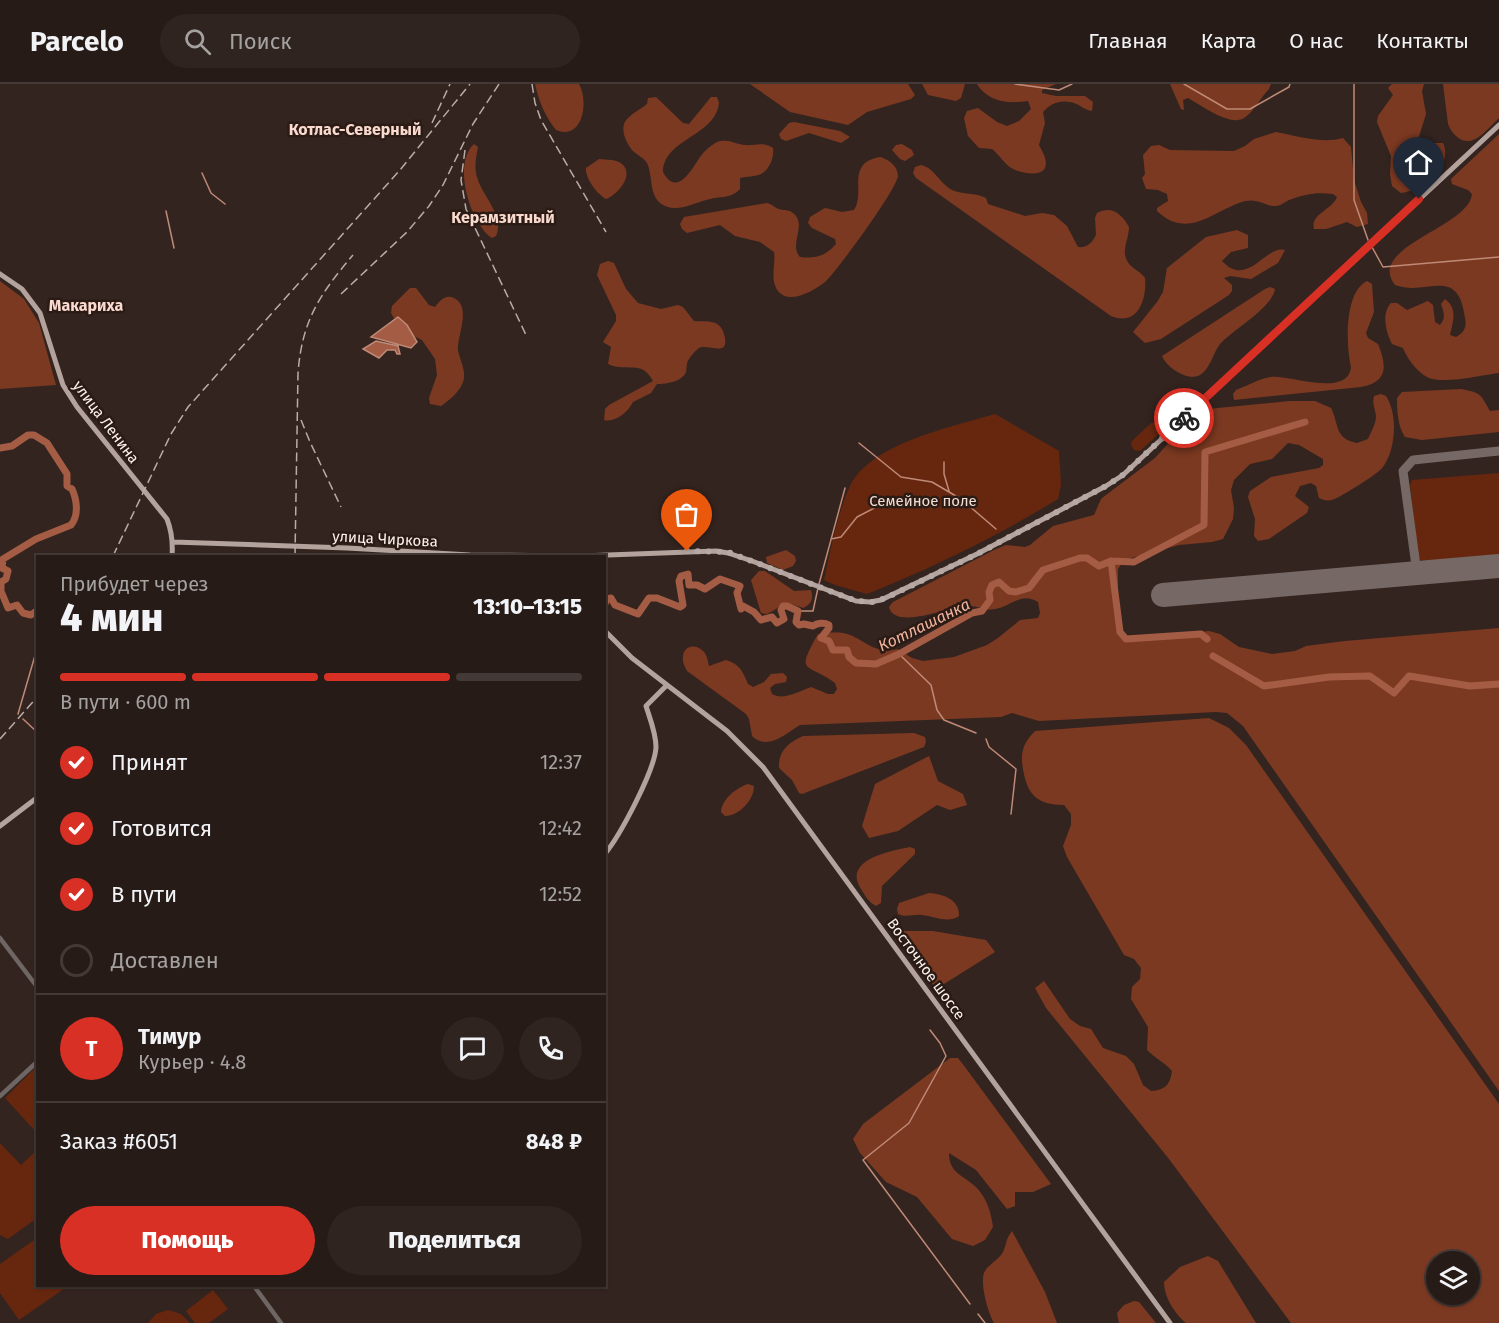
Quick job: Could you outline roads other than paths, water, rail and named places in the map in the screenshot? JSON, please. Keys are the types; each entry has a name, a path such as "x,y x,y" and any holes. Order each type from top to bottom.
{"main road":[{"name":"улица Чиркова","path":"605,555 728,552 856,601 874,602 888,597 977,554 1123,475 1499,125"},
{"name":"улица Ленина","path":"0,274 22,289 33,302 47,330 65,390 159,508 171,529 172,555"},
{"name":"улица Чиркова","path":"173,542 470,555"},
{"name":"Восточное шоссе","path":"606,632 632,658 727,731 763,767 1170,1323"},
{"path":"606,852 621,830 651,768 656,746 646,706 667,685"},
{"path":"0,826 36,799"}],"street":[{"path":"0,938 36,985"},
{"path":"0,1096 36,1063"},
{"path":"255,1287 280,1323"}],"waterway":[{"path":"1015,84 1059,90 1072,84"},
{"path":"1184,84 1227,109 1250,109 1289,87 1290,84"},
{"path":"1354,84 1354,200 1368,240"},
{"path":"202,173 211,193 225,204"},
{"path":"166,211 174,248"},
{"path":"1372,247 1383,267 1499,257"},
{"name":"Котлашанка","path":"606,601 611,598 615,605 638,614 649,598 657,598 680,607 683,605 679,581 681,576 688,574 689,585 697,585 705,589 720,579 740,586 737,593 741,609 743,606 754,612 761,620 772,617 777,623 784,619 781,610 783,606 787,606 798,611 796,622 799,625 813,626 823,623 829,625 821,638 829,641 833,650 847,650 849,657 856,663 876,664 899,654 972,613 982,611 990,600 989,592 992,585 999,582 1009,591 1016,592 1029,588 1043,570 1080,558 1087,558 1099,566 1111,561 1134,562 1204,525 1205,452 1305,422"},
{"name":"Котлашанка","path":"0,448 12,446 28,435 34,435 47,443 67,474 67,486 72,489 75,498 76,512 71,525 36,539 3,559 2,568 8,571 6,579 1,582 1,591 8,608 17,605 23,613 31,615 36,613"},
{"path":"859,443 901,477 932,482 961,499 996,529"},
{"path":"944,462 944,474 949,491"},
{"path":"819,584 845,488"},
{"path":"831,539 841,537 857,517 884,503"},
{"name":"Котлашанка","path":"1111,561 1120,632 1126,639 1201,634 1207,639"},
{"path":"798,611 813,611 818,588"},
{"path":"18,714 36,652 35,612"},
{"path":"899,654 931,685 937,710 944,720 976,733"},
{"name":"Котлашанка","path":"1213,656 1264,686 1329,677 1370,676 1394,693 1409,676 1470,686 1499,684"},
{"path":"23,719 36,731"},
{"path":"986,739 989,747 1016,769 1011,814"},
{"path":"930,1030 946,1056 909,1123 863,1160 970,1304"},
{"path":"978,1314 985,1323"}],"railway":[{"path":"432,123 450,84"},
{"path":"113,555 171,434 188,407 400,170 470,84"},
{"path":"341,294 407,232 429,206 443,185 473,124 499,84"},
{"path":"532,84 541,120 606,232"},
{"path":"465,150 461,180 466,209 527,337"},
{"path":"295,555 300,354 308,323 315,309 331,282 353,255"},
{"path":"301,420 341,507"},
{"path":"0,739 36,698"}],"district":[{"name":"Котлас-Северный","path":"355,129"},
{"name":"Керамзитный","path":"503,217"},
{"name":"Макариха","path":"86,305"}],"park label":[{"name":"Семейное поле","path":"923,501"}]}
